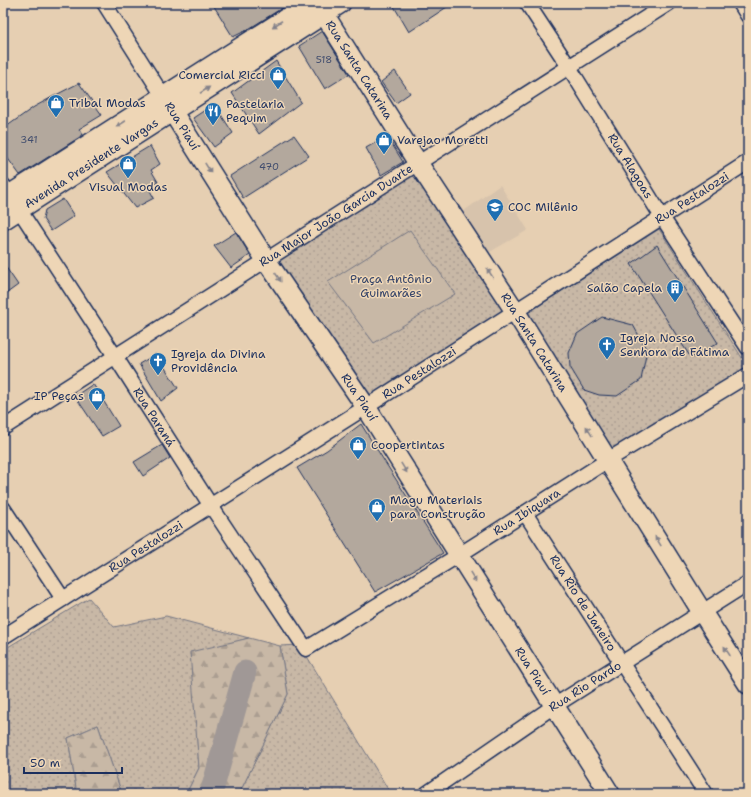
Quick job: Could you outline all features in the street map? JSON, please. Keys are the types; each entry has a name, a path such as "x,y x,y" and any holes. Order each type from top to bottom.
{"main road":[{"name":"Avenida Presidente Vargas","path":"3,220 9,197 168,104 317,7 341,3"},
{"name":"Rua Santa Catarina","path":"317,7 515,311 748,684"},
{"name":"Rua Piauí","path":"168,104 266,260 366,407 610,794"}],"street":[{"name":"Rua Piauí","path":"104,3 168,104"},
{"name":"Rua Alagoas","path":"527,3 569,67 662,217 748,348"},
{"name":"Rua Major João Garcia Duarte","path":"3,428 669,3"},
{"path":"740,3 748,16"},
{"name":"Rua Pestalozzi","path":"3,637 211,506 748,162"},
{"name":"Rua Paraná","path":"9,197 115,356 211,506 306,649"},
{"name":"Rua Ibiquara","path":"306,649 459,555 608,460 748,376"},
{"path":"3,508 63,599"},
{"name":"Rua Rio de Janeiro","path":"525,513 706,794"},
{"name":"Rua Rio Pardo","path":"426,794 554,706 748,583"}],"shaded area":[{"name":"COC Milênio","path":"500,185 528,230 488,253 461,213"}],"green space":[{"name":"Praça Antônio Guimarães","path":"418,163 515,311 366,407 266,260"},
{"path":"659,229 748,367 610,452 526,314"},
{"path":"410,230 455,294 374,343 328,282"},
{"path":"89,598 114,627 166,616 249,638 191,653 199,768 186,794 122,794 98,725 68,738 77,794 3,794 3,650"},
{"path":"249,638 280,646 288,694 239,794 186,794 199,768 190,652"},
{"path":"300,645 391,794 239,794 288,694 280,646"},
{"path":"98,725 122,794 77,794 68,738"}],"building":[{"path":"212,3 290,3 233,37"},
{"path":"392,3 453,3 409,32"},
{"path":"322,31 349,74 325,89 299,46"},
{"path":"276,61 301,102 259,134 232,93"},
{"path":"395,71 410,93 396,103 381,82"},
{"path":"79,83 102,115 79,129 83,135 20,175 3,152 3,129 34,107"},
{"name":"Pastelaria Pequim","path":"214,104 233,133 214,147 193,118"},
{"path":"294,135 309,156 243,198 230,176"},
{"name":"Varejao Moretti","path":"387,136 403,162 381,175 366,148"},
{"name":"Visual Modas","path":"150,146 160,164 151,170 158,182 148,187 154,198 135,208 107,172"},
{"path":"63,199 74,216 51,231 43,219 45,210"},
{"path":"236,232 250,255 231,268 214,246"},
{"name":"Salão Capela","path":"657,245 718,343 691,358 631,264"},
{"path":"3,263 18,285 3,296"},
{"name":"Igreja Nossa Senhora de Fátima","path":"602,317 633,325 647,350 641,380 617,396 599,395 584,390 570,367 569,353 577,334"},
{"name":"Igreja da Divina Providência","path":"156,354 178,388 161,401 139,364"},
{"name":"IP Peças","path":"93,384 119,426 102,436 75,396"},
{"name":"Magu Materiais para Construção","path":"361,424 443,553 375,592 297,468 327,450"},
{"path":"162,445 170,458 143,476 134,462"}],"waterway":[{"path":"211,794 245,672"}],"place":[{"name":"Comercial Ricci","path":"278,90"},
{"name":"Tribal Modas","path":"56,118"},
{"name":"Pastelaria Pequim","path":"213,126"},
{"name":"Varejao Moretti","path":"384,155"},
{"name":"Visual Modas","path":"128,179"},
{"name":"COC Milênio","path":"495,222"},
{"name":"Salão Capela","path":"675,303"},
{"name":"Igreja Nossa Senhora de Fátima","path":"607,360"},
{"name":"Igreja da Divina Providência","path":"158,376"},
{"name":"IP Peças","path":"97,411"},
{"name":"Coopertintas","path":"358,460"},
{"name":"Magu Materiais para Construção","path":"377,522"}]}
